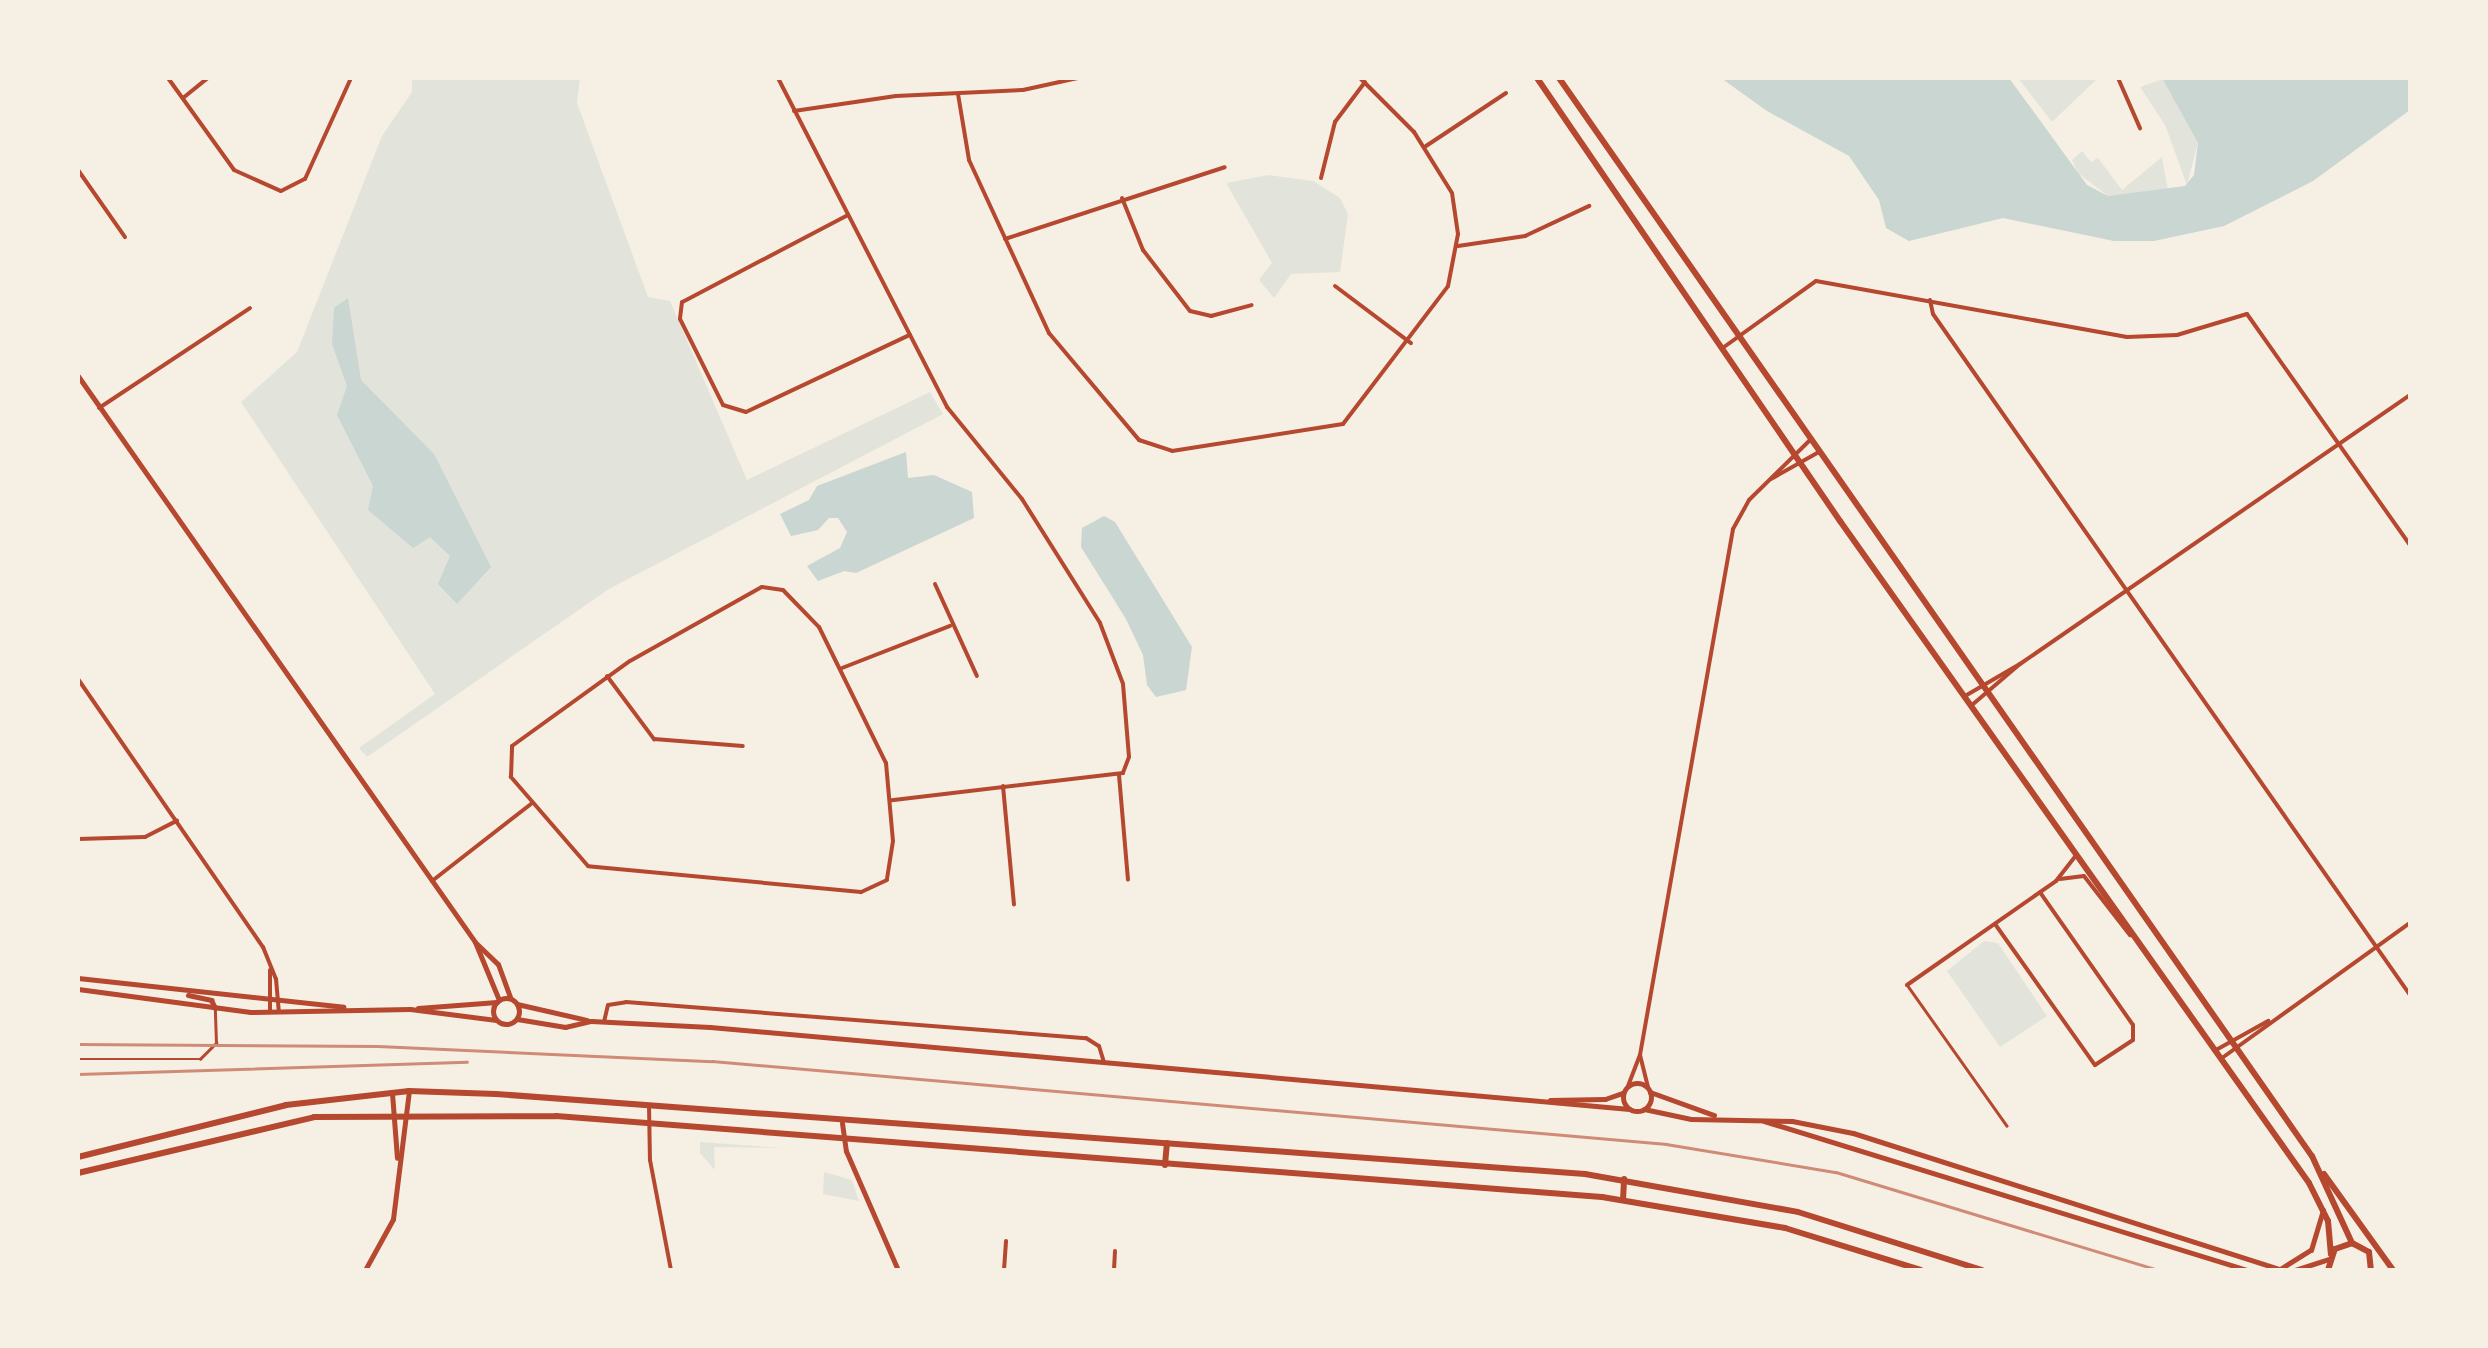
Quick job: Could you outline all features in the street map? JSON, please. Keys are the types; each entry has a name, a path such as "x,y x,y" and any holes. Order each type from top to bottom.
{"main road":[{"path":"1537,78 1965,696 2222,1058 2323,1210 2330,1256 2328,1270"},
{"path":"1559,78 1985,695 2392,1270"},
{"path":"78,376 475,942 498,964 516,1002 517,1019"},
{"path":"475,942 498,1001 496,1020"},
{"path":"78,978 356,1009"},
{"path":"166,988 211,1000 215,1008"},
{"path":"78,990 270,1011 410,1009 516,1002 591,1021 1547,1100 1644,1109 1691,1119 1757,1119 1854,1133 2280,1270 2311,1250 2323,1210"},
{"path":"410,1009 507,1024 517,1019 565,1026 591,1021"},
{"path":"1547,1100 1605,1100 1626,1089 1649,1090 1716,1116"},
{"path":"1626,1089 1629,1109"},
{"path":"1644,1109 1649,1090"},
{"path":"365,1270 390,1227 409,1091"},
{"path":"392,1092 398,1160"},
{"path":"78,1157 248,1112 392,1092 649,1105 1624,1179 1798,1212 1982,1270"},
{"path":"78,1173 280,1122 391,1112 647,1124 1623,1200 1785,1228 1921,1270"},
{"path":"1757,1119 2247,1270"},
{"path":"842,1122 842,1140 898,1270"},
{"path":"139,1140 142,1156"},
{"path":"1166,1143 1166,1166"},
{"path":"2320,1170 2352,1243 2368,1252 2373,1269"},
{"path":"1623,1200 1624,1179"},
{"path":"2295,1270 2352,1243"}],"street":[{"path":"168,78 234,170 257,185 287,191 305,179 351,78"},
{"path":"183,98 208,78"},
{"path":"778,78 947,407 1022,499 1107,636 1126,704 1130,757 1121,774 1128,880"},
{"path":"794,112 1023,90 1078,78"},
{"path":"2118,78 2140,128"},
{"path":"958,94 965,150 1057,346 1139,440 1158,450 1343,424 1410,343 1445,293 1458,246 1452,193 1426,146 1362,80 1335,122 1322,178"},
{"path":"1426,146 1506,93"},
{"path":"1005,239 1225,167"},
{"path":"78,170 125,237"},
{"path":"1122,198 1143,250 1190,311 1211,316 1252,306"},
{"path":"1458,246 1525,236 1589,206"},
{"path":"848,215 682,302 680,319 723,406 746,412 910,334"},
{"path":"1724,347 1816,281 2127,337 2177,335 2247,314 2410,545"},
{"path":"1334,286 1410,343"},
{"path":"1930,300 1933,314 2410,995"},
{"path":"100,408 250,308"},
{"path":"1972,705 2020,664 2410,395"},
{"path":"1626,1089 1640,1055 1733,529 1770,480 1810,440"},
{"path":"1770,480 1806,464 1819,452"},
{"path":"936,584 950,626 978,676"},
{"path":"768,586 784,590 807,612 842,668 886,764 892,800 890,873 882,886 866,892 595,870 532,803 508,770 510,750 607,676 768,586"},
{"path":"842,668 950,626"},
{"path":"1965,696 1978,684 2020,664"},
{"path":"607,676 654,739 743,746"},
{"path":"78,680 270,966 279,1011"},
{"path":"892,800 1121,774"},
{"path":"1003,786 1014,904"},
{"path":"432,880 532,803"},
{"path":"78,838 145,837 176,821"},
{"path":"1907,985 2056,881 2078,852"},
{"path":"2056,881 2084,876 2125,932 2138,938"},
{"path":"1995,924 2095,1065 2133,1040 2135,1028 2040,892"},
{"path":"2222,1058 2410,923"},
{"path":"270,966 270,1011"},
{"path":"604,1022 608,1005 626,1002 1067,1037 1094,1041 1104,1063"},
{"path":"2216,1050 2269,1021"},
{"path":"1640,1055 1649,1090"},
{"path":"649,1105 647,1124 661,1243 671,1270"},
{"path":"1004,1270 1006,1241"},
{"path":"1114,1270 1115,1251"}],"lane":[{"path":"1907,985 2007,1126"},
{"path":"78,1059 200,1059 216,1043 215,1008"}],"shaded area":[{"path":"412,78 580,78 577,103 648,297 670,301 747,480 930,392 943,414 609,589 367,757 359,748 435,694 241,402 297,352 382,136 412,92"},
{"path":"1721,78 2009,78 2087,185 2108,196 2185,186 2194,175 2198,143 2162,78 2410,78 2410,110 2313,181 2224,226 2154,241 2114,241 2003,218 1909,241 1886,228 1879,200 1849,156 1767,111"},
{"path":"2018,78 2098,78 2052,122"},
{"path":"2163,79 2198,143 2187,185 2165,125 2140,87"},
{"path":"2082,151 2091,162 2098,158 2122,190 2162,157 2168,190 2108,196 2078,173 2072,160"},
{"path":"1269,175 1313,181 1340,198 1348,214 1340,272 1291,274 1274,298 1259,280 1272,263 1226,183"},
{"path":"348,298 361,380 434,454 491,567 457,604 438,584 450,556 430,537 413,548 368,510 373,486 337,415 347,386 332,344 334,308"},
{"path":"906,452 908,478 934,475 972,492 974,518 856,573 844,571 818,581 807,566 840,548 847,532 838,518 829,518 818,530 791,536 780,514 809,500 817,486"},
{"path":"1104,516 1115,522 1192,647 1186,690 1156,697 1147,685 1143,655 1126,619 1081,547 1082,528"},
{"path":"1984,941 1998,943 2047,1016 2000,1047 1947,971"},
{"path":"700,1142 785,1148 714,1147 715,1170 700,1153"},
{"path":"824,1172 852,1180 859,1201 823,1194"}],"railway":[{"path":"78,1044 378,1046 712,1061 1666,1144 1836,1172 2159,1270"},
{"path":"78,1074 467,1062"}]}
